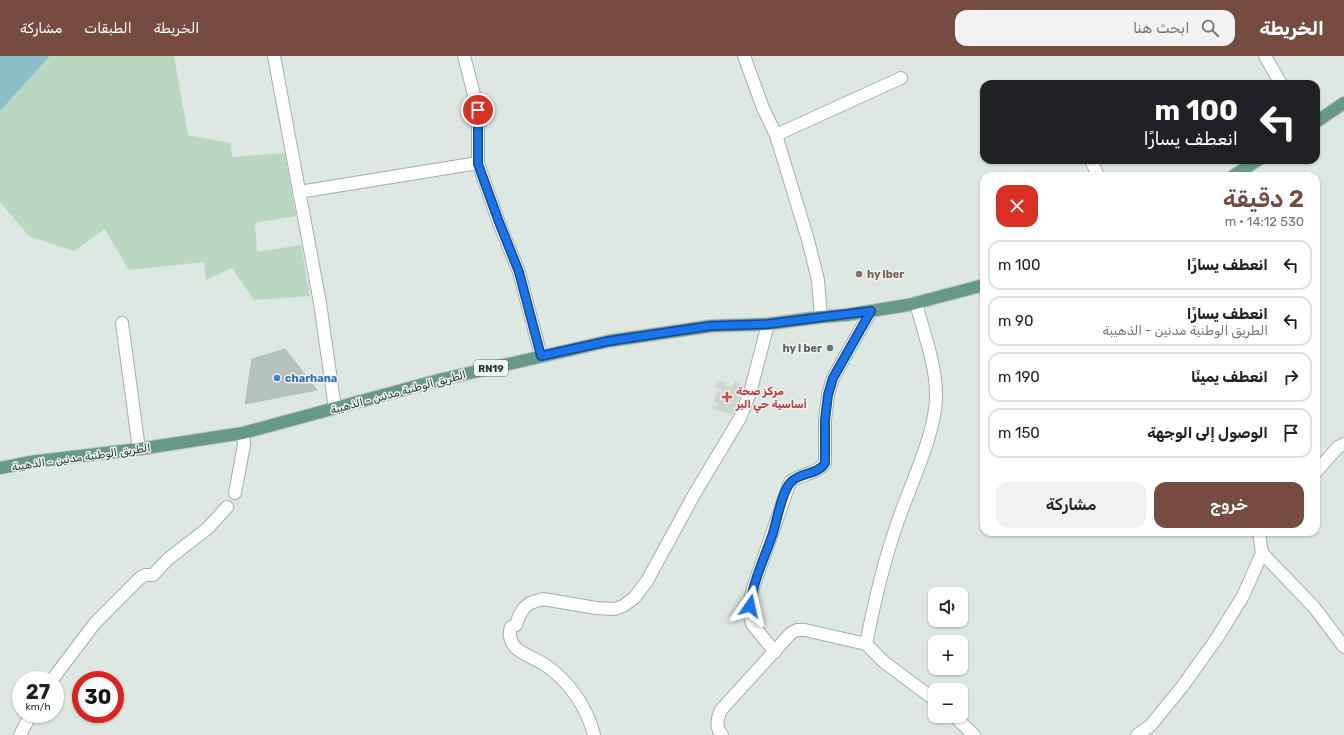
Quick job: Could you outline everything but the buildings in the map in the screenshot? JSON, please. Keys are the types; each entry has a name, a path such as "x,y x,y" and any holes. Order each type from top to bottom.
{"main road":[{"path":"1320,119 1344,103"},
{"path":"1239,172 1252,164"},
{"name":"الطريق الوطنية مدنين - الذهيبة","path":"0,468 30,462 139,449 243,433 439,380 609,341 695,329 768,324 821,316 846,315 916,303 980,286"}],"street":[{"path":"274,56 320,303 335,408"},
{"path":"464,56 478,110 478,164 519,272 541,356"},
{"path":"744,56 776,135 816,270 820,292 821,316"},
{"path":"1265,56 1279,80"},
{"path":"776,135 901,78"},
{"path":"299,192 478,164"},
{"path":"866,644 874,601 896,526 923,451 936,409 936,393 931,357 916,303"},
{"path":"775,652 752,624 750,606 753,588 790,482 818,469 825,463 825,420 828,395 833,378 871,311"},
{"path":"122,322 139,449"},
{"path":"594,735 583,708 559,676 543,664 516,649 511,642 511,627 516,625 519,616 530,602 543,598 596,608 615,609 624,606 634,598 646,581 695,493 740,418 750,393 768,324"},
{"path":"235,493 244,445 243,433"},
{"path":"1320,467 1338,447 1344,444"},
{"path":"59,671 95,623 140,578 145,575 153,575 168,559 208,528 227,506"},
{"path":"1137,735 1150,726 1182,687 1217,638 1243,596 1262,554 1260,536"},
{"path":"1262,554 1314,607 1344,647"},
{"path":"722,735 718,730 717,722 721,710 791,633 797,630 819,632 866,644 884,662 928,695"},
{"path":"20,735 26,723"},
{"path":"961,723 974,735"}],"shaded area":[{"name":"مركز صحة أساسية حي البر","path":"717,381 726,382 725,386 732,386 735,381 743,386 736,408 732,415 713,409 712,405 718,406 718,404 713,402 717,391 721,392 722,389 716,387"}],"green space":[{"path":"50,56 174,56 188,135 231,143 232,157 285,153 296,216 255,223 257,252 301,245 310,296 254,300 232,268 206,280 204,262 129,270 105,229 74,251 29,236 0,202 0,111"}],"water":[{"path":"0,56 50,56 0,111"}],"place":[{"name":"hy lber","path":"859,274"},
{"name":"hy l ber","path":"830,348"},
{"name":"charhana","path":"277,378"},
{"name":"مركز صحة أساسية حي البر","path":"727,397"}],"route":[{"path":"478,110 478,164 519,272 541,356 609,341 710,326 768,324 821,316 846,315 871,311 833,378 828,395 825,420 824,446 826,459 824,466 794,479 787,487 753,588 750,606"}]}
